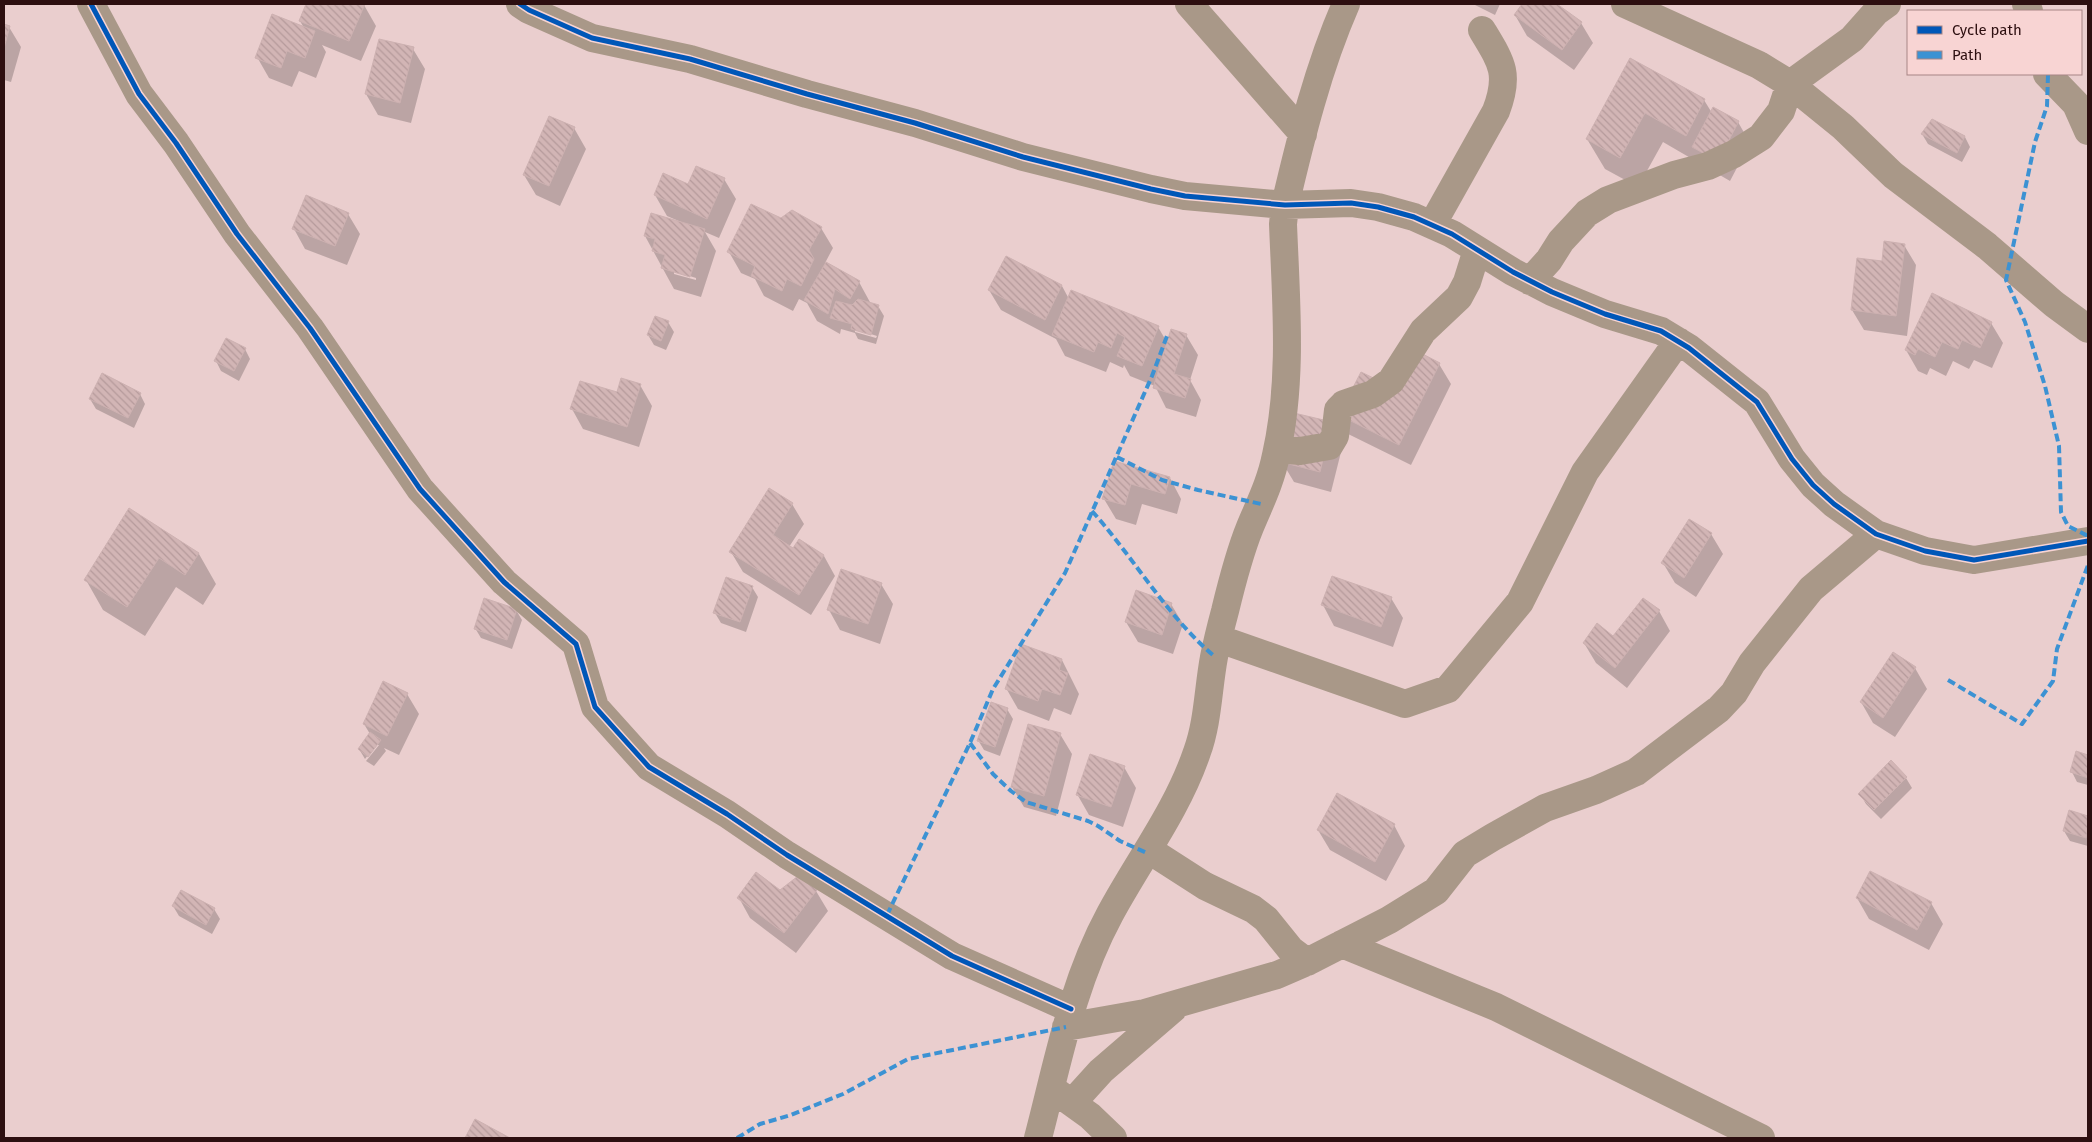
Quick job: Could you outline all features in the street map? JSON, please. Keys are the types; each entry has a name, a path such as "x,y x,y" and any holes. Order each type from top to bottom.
{"street":[{"path":"90,4 139,94 176,143 237,234 310,328 420,489 504,582 576,644 595,707 649,767 727,814 787,855 952,956 1068,1018 1145,1013 1277,975 1307,962 1389,920 1436,891 1465,854 1545,808 1596,790 1636,772 1719,709 1734,693 1752,662 1811,589 1876,534"},
{"path":"520,4 592,38 690,60 915,123 1022,157 1150,189 1185,196 1285,206 1351,203 1378,207 1414,217 1432,225 1530,281 1605,314 1661,331 1678,341 1720,371 1757,402 1792,459 1813,485 1834,504 1876,534 1925,551 1974,560 2088,541"},
{"path":"1189,4 1194,7 1303,134"},
{"path":"1038,1138 1062,1095 1068,1018 1088,959 1110,914 1172,810 1198,751 1207,709 1214,656 1227,601 1239,557 1264,498 1278,449 1284,416 1287,367 1283,224 1285,206 1330,40 1346,4"},
{"path":"1625,4 1759,65 1790,84 1843,127 1893,175 1987,246 2054,304 2088,329"},
{"path":"1530,281 1549,260 1561,241 1587,213 1608,200 1674,175 1708,166 1734,154 1761,137 1781,111 1790,84 1852,39 1876,12 1887,4"},
{"path":"1432,225 1496,111 1501,96 1504,82 1501,67 1495,51 1482,30"},
{"path":"2048,75 2076,104 2088,131"},
{"path":"1278,449 1300,451 1329,446 1335,436 1338,410 1344,404 1373,394 1391,381 1420,335 1458,297 1467,282 1477,250"},
{"path":"1231,643 1405,704 1448,689 1520,602 1585,472 1678,341"},
{"path":"1149,850 1205,886 1253,909 1266,919 1291,950 1307,962"},
{"path":"1342,944 1496,1007 1761,1138"},
{"path":"1062,1095 1101,1071 1180,1003"},
{"path":"1062,1095 1090,1116 1112,1138"}],"building":[{"path":"306,4 334,4 339,6 340,4 365,4 349,41 299,21"},
{"path":"1522,4 1557,4 1582,22 1562,50 1514,15"},
{"path":"272,14 315,31 305,58 287,51 281,68 255,58"},
{"path":"4,24 10,26 4,48"},
{"path":"379,39 414,47 400,103 365,94"},
{"path":"1630,58 1705,99 1686,136 1645,113 1620,158 1586,139"},
{"path":"1713,107 1739,121 1718,161 1692,147"},
{"path":"549,116 575,127 549,186 523,175"},
{"path":"1932,119 1965,136 1957,153 1921,134"},
{"path":"696,166 725,178 707,219 654,195 663,173 688,184"},
{"path":"306,195 349,213 335,246 292,229"},
{"path":"751,204 781,218 792,210 822,227 809,250 814,259 801,286 787,279 782,291 751,276 755,266 727,252"},
{"path":"651,213 705,229 690,277 661,268 665,255 652,251 655,239 644,236"},
{"path":"1884,241 1905,244 1896,316 1851,310 1857,258 1882,261"},
{"path":"1006,256 1062,285 1045,320 988,290"},
{"path":"826,262 860,281 850,299 835,289 828,314 804,300"},
{"path":"1071,290 1159,326 1142,366 1117,356 1125,337 1117,333 1111,348 1098,342 1094,352 1052,335"},
{"path":"1932,293 1992,322 1980,348 1962,340 1958,349 1942,342 1935,357 1918,349 1915,355 1905,350"},
{"path":"858,299 879,305 871,335 851,329 852,324 830,318 836,301 852,305"},
{"path":"655,316 669,321 661,341 647,335"},
{"path":"1171,329 1187,334 1174,374 1191,379 1185,398 1153,388"},
{"path":"226,338 246,348 234,371 214,361"},
{"path":"1411,348 1440,363 1399,445 1327,409 1335,393 1347,399 1361,372 1392,387"},
{"path":"102,373 141,393 128,418 89,399"},
{"path":"621,378 641,384 627,427 570,409 580,381 617,392"},
{"path":"1294,413 1332,422 1320,472 1281,462"},
{"path":"1114,461 1170,477 1165,494 1131,484 1125,505 1102,499"},
{"path":"769,488 793,503 773,535 793,548 799,539 824,555 799,595 729,552"},
{"path":"129,508 199,553 185,575 159,558 127,607 84,580"},
{"path":"1689,519 1712,533 1684,578 1661,563"},
{"path":"841,569 882,583 868,624 827,610"},
{"path":"1332,576 1392,597 1381,627 1321,605"},
{"path":"726,577 753,586 740,622 713,613"},
{"path":"1136,590 1172,603 1162,635 1125,622"},
{"path":"484,598 517,609 507,640 474,629"},
{"path":"1643,598 1660,610 1615,668 1583,643 1597,623 1613,636"},
{"path":"1021,644 1062,659 1059,670 1068,673 1060,695 1042,689 1038,701 1005,689"},
{"path":"1893,652 1916,667 1883,718 1860,702"},
{"path":"383,681 408,693 387,736 363,724"},
{"path":"991,702 1008,708 995,747 977,741"},
{"path":"1028,724 1061,733 1044,796 1011,787"},
{"path":"370,732 381,740 368,757 358,749"},
{"path":"2076,751 2088,755 2088,778 2070,772"},
{"path":"1090,754 1125,766 1111,807 1076,795"},
{"path":"1891,760 1907,777 1874,810 1858,794"},
{"path":"1337,793 1395,824 1375,862 1317,830"},
{"path":"2069,810 2088,816 2086,838 2063,831"},
{"path":"1870,871 1932,902 1917,930 1856,898"},
{"path":"756,872 780,890 798,876 817,890 784,933 737,898"},
{"path":"181,890 215,908 206,925 172,906"},
{"path":"475,1119 510,1138 465,1138"}],"marked path":[{"path":"2048,75 2047,106 2035,142 2006,280 2025,322 2045,386 2059,446 2061,512 2068,526 2088,536"},
{"path":"887,915 970,743 993,689 1065,573 1152,376 1167,336"},
{"path":"1117,457 1162,480 1261,504"},
{"path":"1092,511 1165,604 1214,656"},
{"path":"1948,680 2022,724 2053,681 2057,649 2088,565"},
{"path":"970,743 993,774 1026,802 1088,821 1120,841 1147,853"},
{"path":"737,1138 760,1124 791,1115 843,1094 908,1059 1066,1027"}],"cycle path":[{"path":"91,4 139,94 176,143 237,234 310,328 420,489 504,582 576,644 595,707 649,767 727,814 787,855 952,956 1071,1009"},
{"path":"520,4 529,10 592,38 690,59 807,94 915,123 1023,157 1151,189 1185,196 1285,205 1351,203 1378,207 1414,217 1452,234 1513,272 1552,292 1605,314 1661,331 1689,348 1757,402 1792,459 1813,485 1834,504 1876,534 1925,551 1974,560 2088,541"}]}
